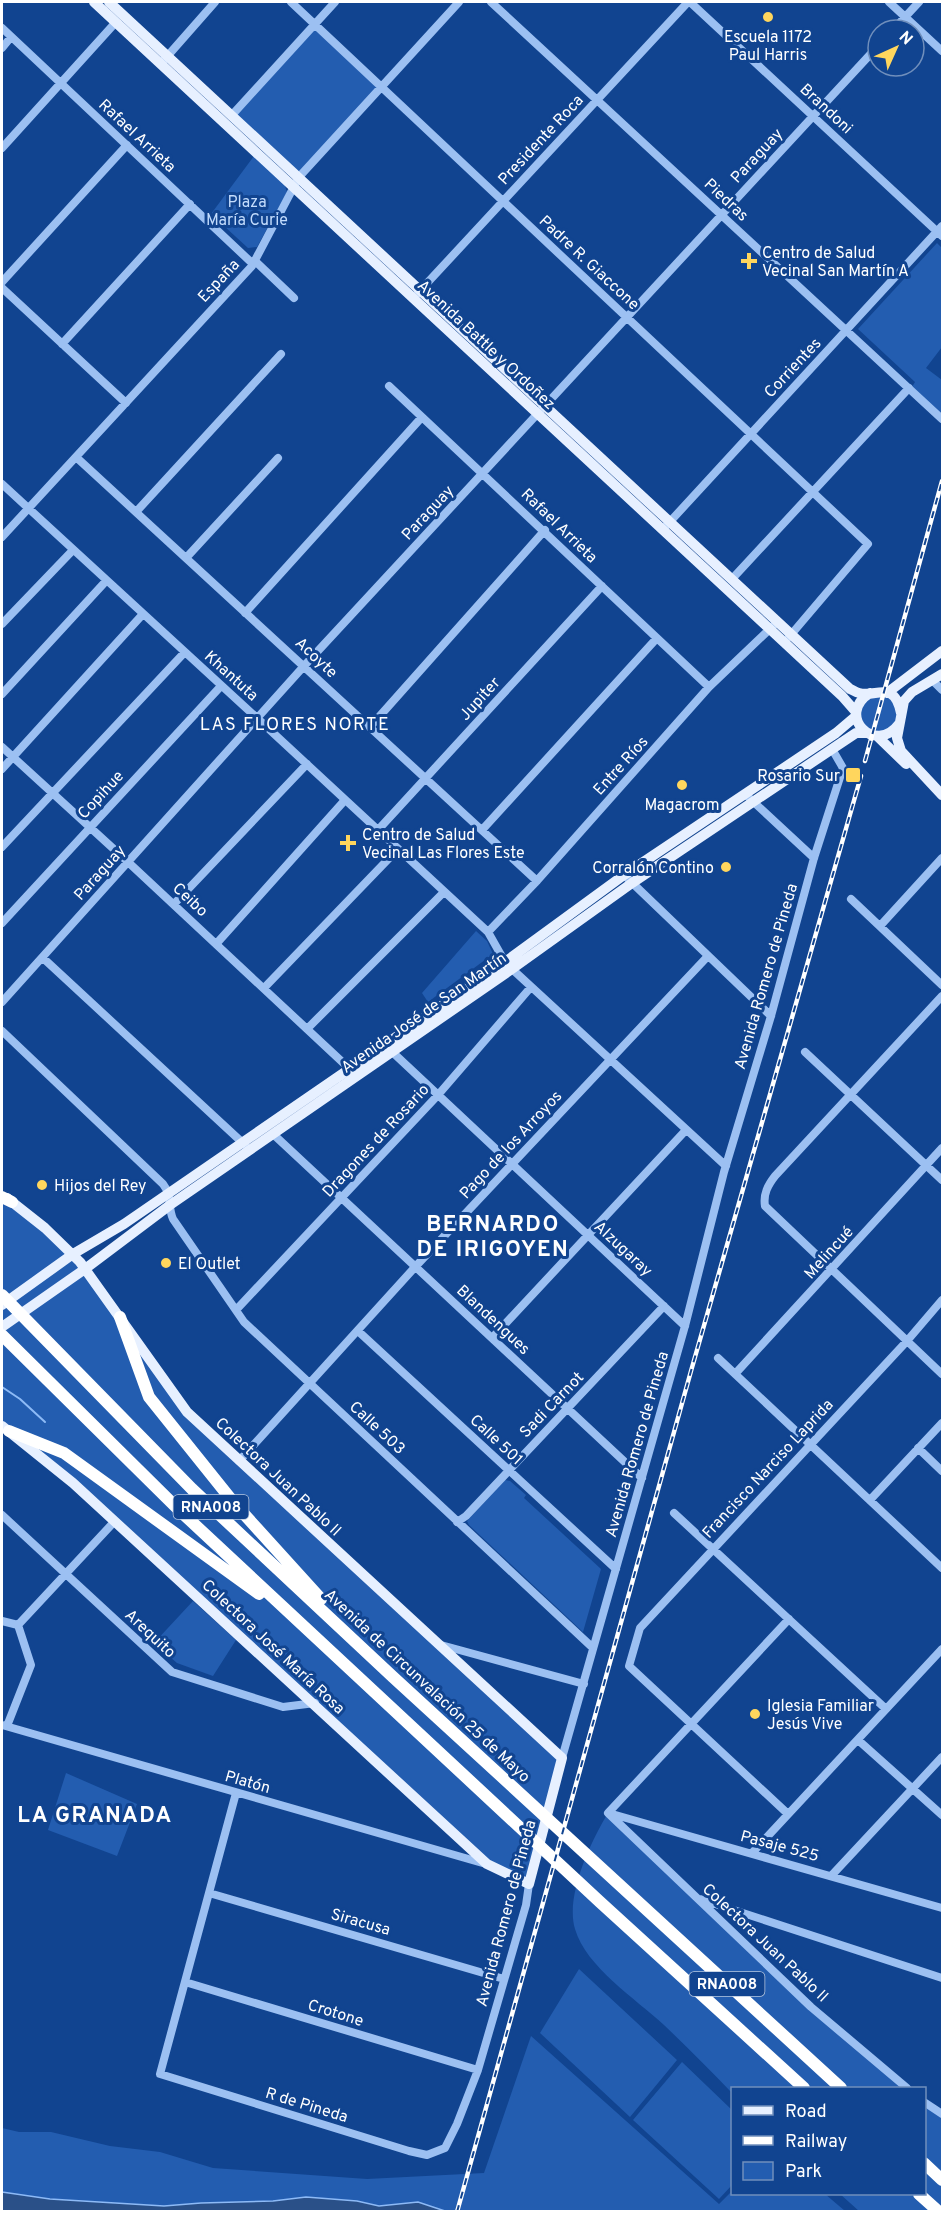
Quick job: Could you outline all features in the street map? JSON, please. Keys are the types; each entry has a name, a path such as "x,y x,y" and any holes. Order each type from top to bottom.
{"highway":[{"name":"Avenida de Circunvalación 25 de Mayo","path":"2,1295 35,1332 192,1489 393,1677 841,2087"},
{"name":"RNA008","path":"120,1317 149,1397 169,1424 241,1511 393,1677"},
{"name":"RNA008","path":"2,1335 178,1510 803,2087"},
{"path":"5,1428 64,1453 110,1484 153,1519 200,1550 308,1631"},
{"path":"926,2165 942,2180"},
{"path":"922,2195 939,2211"}],"main road":[{"name":"Avenida Battle y Ordoñez","path":"94,2 232,115 296,182"},
{"name":"Avenida Battle y Ordoñez","path":"109,2 165,60 774,626 850,688 860,694 870,693"},
{"name":"Avenida Battle y Ordoñez","path":"667,525 732,579 774,626"},
{"name":"Avenida Battle y Ordoñez","path":"788,638 856,714"},
{"path":"887,693 942,651"},
{"path":"938,790 901,751 897,738 904,701 912,692 942,674"},
{"path":"872,734 889,734 900,718 895,699 887,693 878,691 870,693 858,704 856,714 860,726 938,790"},
{"name":"Avenida José de San Martín","path":"2,1326 85,1269 246,1146 508,966 745,794 836,733 856,714"},
{"name":"Avenida José de San Martín","path":"628,879 754,802 856,734 872,734"},
{"name":"Avenida José de San Martín","path":"2,1305 73,1254 124,1224 169,1192 246,1146 273,1134 353,1072"},
{"name":"Colectora Juan Pablo II","path":"5,1198 73,1254 187,1412 562,1758"},
{"name":"Colectora José María Rosa","path":"5,1428 73,1483 315,1703 487,1864 529,1884"},
{"name":"Avenida Romero de Pineda","path":"529,1884 562,1758"}],"street":[{"path":"165,60 215,2"},
{"name":"Padre R. Giaccone","path":"291,2 868,544 788,638"},
{"path":"232,115 335,2"},
{"name":"España","path":"2,537 254,262 296,182 459,2"},
{"name":"Piedras","path":"491,2 942,419"},
{"name":"Presidente Roca","path":"417,294 689,2"},
{"name":"Brandoni","path":"689,2 941,231"},
{"path":"889,2 942,51"},
{"path":"905,17 919,2"},
{"path":"2,148 116,22"},
{"name":"Rafael Arrieta","path":"2,28 294,298"},
{"path":"2,48 11,37"},
{"name":"Paraguay","path":"2,1002 304,666 866,59"},
{"path":"2,282 127,145"},
{"path":"62,344 190,204"},
{"name":"Corrientes","path":"667,525 941,231"},
{"path":"2,288 126,402"},
{"path":"136,512 281,354"},
{"name":"Rafael Arrieta","path":"389,386 710,687"},
{"path":"732,579 909,388"},
{"path":"245,612 422,417"},
{"name":"Acoyte","path":"76,457 537,881"},
{"path":"186,558 278,458"},
{"name":"Khantuta","path":"2,484 488,932 508,966 726,1166"},
{"path":"370,727 544,530"},
{"path":"2,624 73,550"},
{"path":"2,694 106,581"},
{"name":"Jupiter","path":"378,830 602,586"},
{"path":"2,769 143,614"},
{"name":"Entre Ríos","path":"488,932 537,881 710,687 774,626"},
{"path":"482,830 657,638"},
{"path":"2,846 184,653"},
{"path":"933,681 942,690"},
{"name":"Copihue","path":"2,923 221,686"},
{"name":"Ceibo","path":"2,747 353,1072"},
{"name":"Avenida Romero de Pineda","path":"562,1758 685,1326 726,1166 771,1016 814,858 843,768 832,749"},
{"path":"174,904 306,764"},
{"path":"745,794 814,858"},
{"path":"217,944 345,800"},
{"path":"264,988 398,849"},
{"path":"880,926 942,858"},
{"path":"628,879 771,1016"},
{"path":"307,1029 444,892"},
{"path":"851,899 942,984"},
{"name":"Pago de los Arroyos","path":"239,1461 416,1266 708,956"},
{"path":"43,958 246,1146"},
{"name":"Dragones de Rosario","path":"236,1310 438,1095 531,987"},
{"path":"942,996 775,1176 764,1198 765,1206 942,1374"},
{"path":"2,1032 163,1184 169,1192 170,1205"},
{"name":"Alzugaray","path":"388,1048 685,1326"},
{"path":"805,1052 942,1180"},
{"path":"492,1338 686,1130"},
{"name":"Blandengues","path":"273,1134 642,1478"},
{"name":"Melincué","path":"735,1374 942,1148"},
{"name":"Calle 503","path":"170,1205 173,1218 244,1322 593,1648"},
{"name":"Francisco Narciso Laprida","path":"692,1724 629,1666 640,1628 907,1341 942,1300"},
{"name":"Sadi Carnot","path":"457,1522 466,1516 664,1306"},
{"name":"Calle 501","path":"358,1331 616,1569"},
{"path":"718,1358 942,1568"},
{"path":"870,1500 942,1422"},
{"path":"918,1448 942,1471"},
{"path":"674,1513 886,1709"},
{"name":"Arequito","path":"2,1515 171,1672 283,1707 315,1703"},
{"path":"18,1625 114,1522"},
{"path":"608,1813 789,1619"},
{"path":"2,1621 18,1625"},
{"path":"4,1726 31,1665 18,1625"},
{"path":"441,1645 584,1684"},
{"path":"752,1853 942,1649"},
{"path":"692,1724 788,1814"},
{"name":"Platón","path":"4,1726 487,1864"},
{"path":"858,1740 942,1815"},
{"path":"832,1875 942,1757"},
{"path":"185,1982 236,1793"},
{"name":"Pasaje 525","path":"608,1813 942,1908"},
{"name":"Colectora Juan Pablo II","path":"608,1813 811,2007 906,2087"},
{"name":"Avenida Romero de Pineda","path":"444,2148 457,2124 478,2070 526,1905 529,1884"},
{"name":"Siracusa","path":"209,1893 504,1979"},
{"path":"696,1898 942,1978"},
{"name":"Crotone","path":"185,1982 478,2070"},
{"name":"R de Pineda","path":"185,1982 160,2074 410,2151 427,2155 444,2148"},
{"path":"926,2103 942,2114"}],"green space":[{"path":"315,24 381,86 299,177 232,115"},
{"name":"Plaza María Curie","path":"254,156 284,183 287,192 257,247 248,248 211,214"},
{"path":"937,243 942,248 942,347 926,368 942,380 942,416 912,387 915,382 858,329"},
{"path":"885,692 901,713 889,733 863,729 858,704"},
{"path":"476,931 487,941 493,954 428,1002 422,993"},
{"path":"2,1194 73,1254 187,1412 562,1758 529,1884 487,1864 315,1703 2,1426"},
{"path":"505,1480 510,1481 526,1495 524,1498 601,1569 583,1632 469,1525 467,1521"},
{"path":"193,1601 236,1640 213,1676 177,1663 154,1643"},
{"path":"66,1773 137,1804 117,1856 48,1830"},
{"path":"608,1813 811,2007 906,2087 731,2087 731,2092 664,2025 613,1982 581,1943 575,1929 574,1901 581,1869"},
{"path":"579,1969 677,2060 630,2117 540,2033"},
{"path":"531,2036 719,2204 731,2192 731,2195 826,2195 845,2211 445,2212 418,2202 379,2206 357,2201 306,2197 273,2201 164,2206 50,2199 2,2192 2,2128 19,2132 51,2132 110,2146 160,2152 213,2168 367,2179 484,2173"},
{"path":"682,2062 731,2109 731,2186 719,2199 633,2120"},
{"path":"926,2103 942,2114 942,2211 859,2211 841,2195 926,2195"}],"shaded area":[{"path":"2,2192 50,2199 164,2206 273,2201 306,2197 357,2201 379,2206 418,2202 445,2211 2,2212"}],"waterway":[{"path":"2,1387 20,1399 45,1422"}],"railway":[{"path":"865,761 942,481"},
{"path":"457,2212 691,1371 861,776"}],"place":[{"name":"Escuela 1172 Paul Harris","path":"768,17"},
{"name":"Centro de Salud Vecinal San Martín A","path":"749,261"},
{"name":"Rosario Sur","path":"853,775"},
{"name":"Magacrom","path":"682,785"},
{"name":"Centro de Salud Vecinal Las Flores Este","path":"348,843"},
{"name":"Corralón Contino","path":"726,867"},
{"name":"Hijos del Rey","path":"42,1185"},
{"name":"El Outlet","path":"166,1263"},
{"name":"Iglesia Familiar Jesús Vive","path":"755,1714"}],"district":[{"name":"LAS FLORES NORTE","path":"295,724"},
{"name":"BERNARDO DE IRIGOYEN","path":"493,1236"},
{"name":"LA GRANADA","path":"95,1814"}]}
